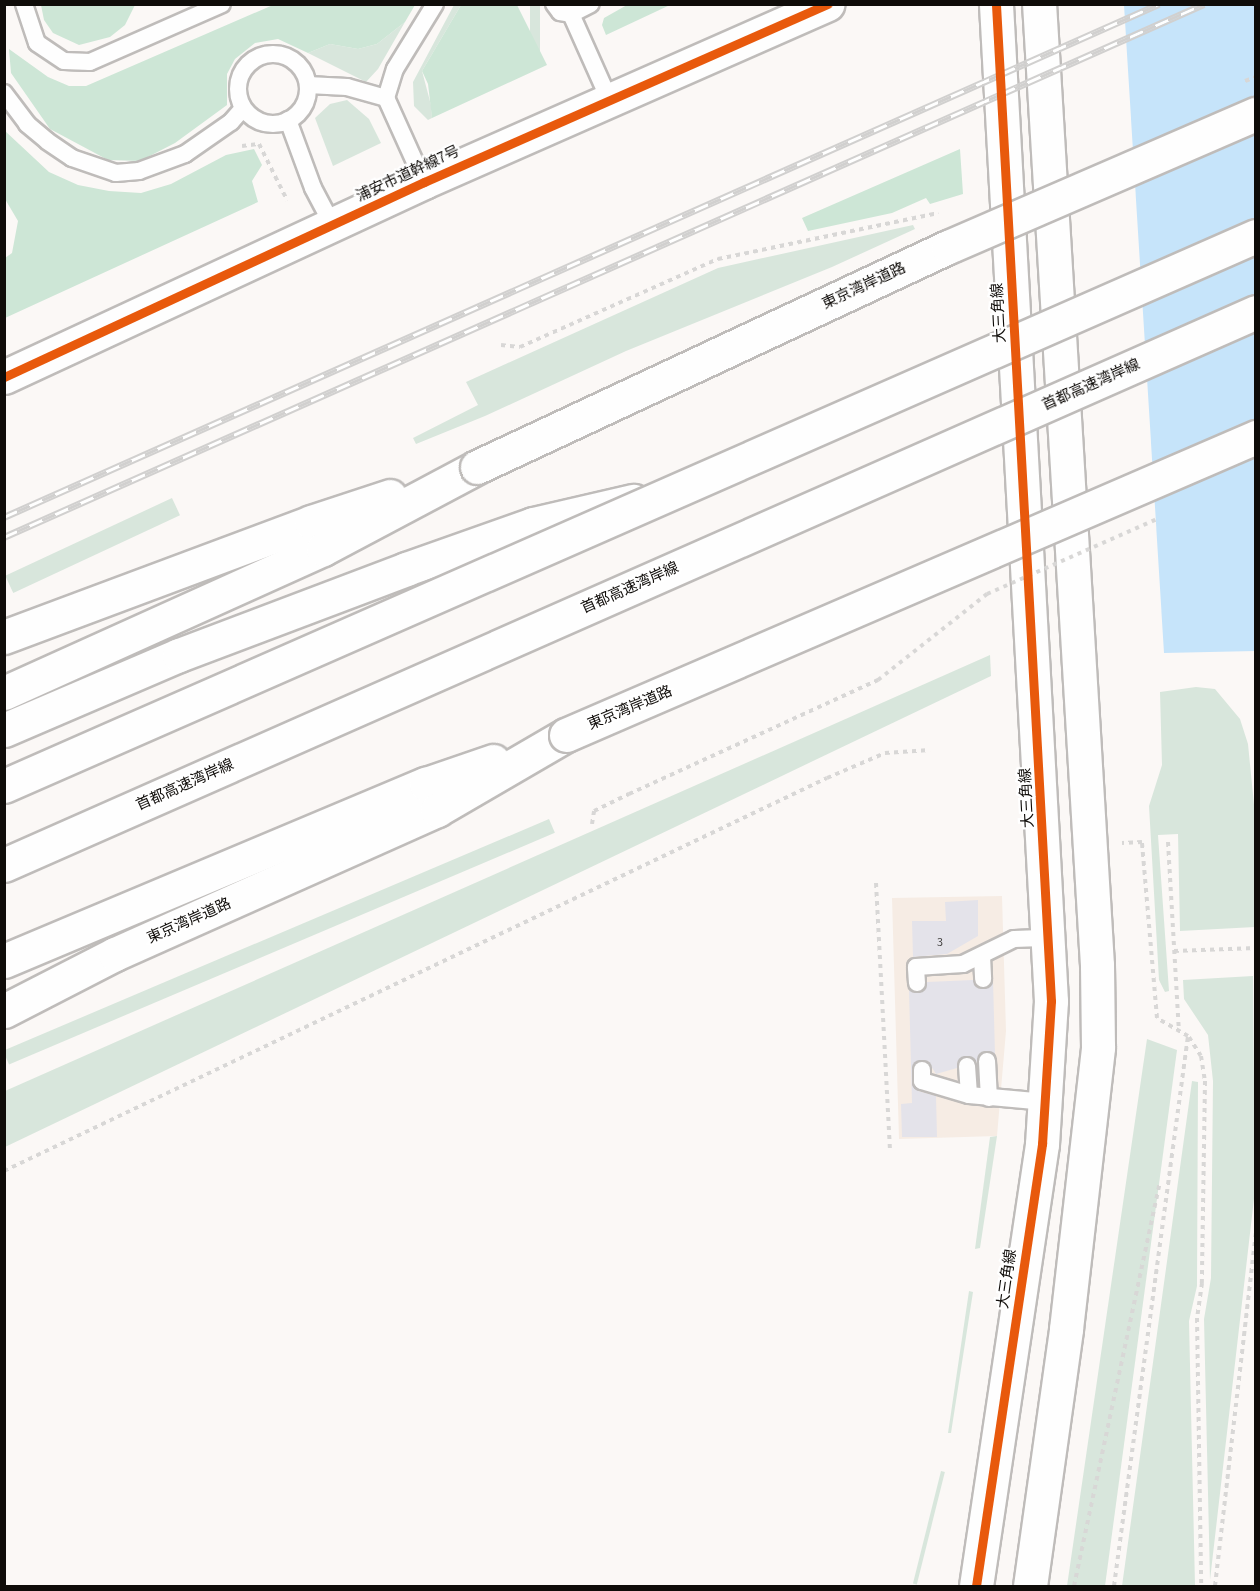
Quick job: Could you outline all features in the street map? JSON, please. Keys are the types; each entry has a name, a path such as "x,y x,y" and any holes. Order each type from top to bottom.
{"main road":[{"name":"浦安市道幹線7号","path":"4,377 424,182 827,4"},
{"name":"大三角線","path":"976,1587 1046,1102 1051,1001 996,4"},
{"path":"1030,1587 1067,1318 1098,1047 1097,965 1039,4"},
{"name":"東京湾岸道路","path":"4,693 323,549 477,467 948,247 1256,114"},
{"path":"4,786 1256,236"},
{"name":"首都高速湾岸線","path":"4,865 1256,312"},
{"name":"東京湾岸道路","path":"4,961 426,784 566,735 1256,436"},
{"name":"東京湾岸道路","path":"4,637 311,522 477,467"},
{"path":"4,730 179,655 417,565 533,524 680,490"},
{"name":"東京湾岸道路","path":"4,1011 115,954 437,810 566,735"}],"lane":[{"path":"24,4 37,43 64,61 90,62 222,4"},
{"path":"424,182 386,98 395,69 435,4"},
{"path":"554,4 560,12 591,4"},
{"path":"573,9 609,99"},
{"path":"279,54 290,58 298,65 308,86 303,105 288,120 268,124 243,108 238,86 241,74 256,58 279,54"},
{"path":"308,86 347,87 386,98"},
{"path":"4,93 27,124 46,141 72,158 116,173 139,171 185,154 231,122 243,108"},
{"path":"288,120 313,188 333,226"},
{"path":"917,983 916,967 936,974 963,972 982,957 1014,939 1048,938"},
{"path":"982,957 983,979"},
{"path":"987,1061 989,1098"},
{"path":"967,1066 969,1095"},
{"path":"922,1070 922,1081 941,1079 969,1095 1046,1102"}],"path":[{"path":"1234,86 1256,77"},
{"path":"501,345 520,347 718,259 941,213"},
{"path":"592,824 594,811 878,680 987,594 1170,513"},
{"path":"4,1171 827,778 885,753 930,750"},
{"path":"1118,843 1142,842 1157,1018 1188,1036 1201,1056 1205,1081 1202,1283 1197,1318 1200,1587"},
{"path":"1168,842 1179,1030"},
{"path":"876,883 890,1153"},
{"path":"1174,951 1256,948"},
{"path":"1114,1587 1188,1036"},
{"path":"1074,1587 1159,1185"},
{"path":"1215,1587 1256,1229"}],"shaded area":[{"path":"454,5 461,5 422,71 431,105 432,118 428,120 414,106 413,82"},
{"path":"530,5 540,5 540,68 530,68"},
{"path":"405,22 378,69 366,82 308,53 330,44 358,49 377,44"},
{"path":"347,100 369,119 381,143 333,166 315,118 330,104"},
{"path":"913,225 915,229 832,267 626,351 485,416 416,444 413,438 478,405 466,382 718,268"},
{"path":"172,498 180,515 13,593 5,576"},
{"path":"990,655 991,676 5,1147 5,1091"},
{"path":"1196,687 1215,689 1240,719 1248,744 1256,825 1255,927 1180,931 1178,834 1158,835 1169,991 1165,992 1159,980 1149,806 1162,765 1160,692"},
{"path":"549,819 555,833 9,1065 4,1050"},
{"path":"1002,896 1006,1031 997,1136 899,1139 892,898"},
{"path":"1253,976 1255,1190 1210,1580 1204,1319 1211,1278 1213,1081 1208,1035 1184,999 1183,980"},
{"path":"1147,1039 1177,1050 1105,1586 1067,1586"},
{"path":"1192,1081 1198,1082 1197,1286 1189,1321 1195,1585 1122,1586"},
{"path":"997,1136 980,1248 975,1249 990,1137"},
{"path":"969,1291 973,1292 951,1433 948,1433"},
{"path":"941,1471 945,1472 917,1585 913,1584"}],"green space":[{"path":"41,4 135,5 125,25 110,37 79,45 53,33 44,20"},
{"path":"273,5 415,5 405,22 377,44 358,49 330,44 308,53 278,39 255,43 235,59 227,74 227,105 175,143 140,161 108,160 50,129 11,73 9,49 48,77 69,86 86,86"},
{"path":"461,5 517,5 547,65 432,118 428,84 422,71"},
{"path":"627,5 670,5 606,35 602,25 604,18"},
{"path":"4,130 49,172 78,185 109,191 141,193 171,184 226,155 254,149 262,165 252,181 258,202 5,318 5,258 12,253 18,221 5,199"},
{"path":"960,149 963,194 930,204 926,198 892,213 808,231 802,218"}],"water":[{"path":"1124,5 1255,5 1255,651 1164,653"}],"building":[{"path":"978,900 978,936 947,954 913,957 912,921 946,921 945,902"},
{"path":"973,980 983,989 993,980 995,1054 982,1052 977,1062 966,1056 958,1061 957,1068 936,1074 928,1061 916,1061 912,1082 918,1091 936,1096 937,1137 902,1137 901,1104 912,1103 909,990 922,992 927,982"}],"railway":[{"path":"4,517 1159,4"},
{"path":"4,537 1204,4"}],"cycle path":[{"path":"4,377 424,182 827,4"},
{"path":"976,1586 1042,1144 1051,1001 996,4"}]}
